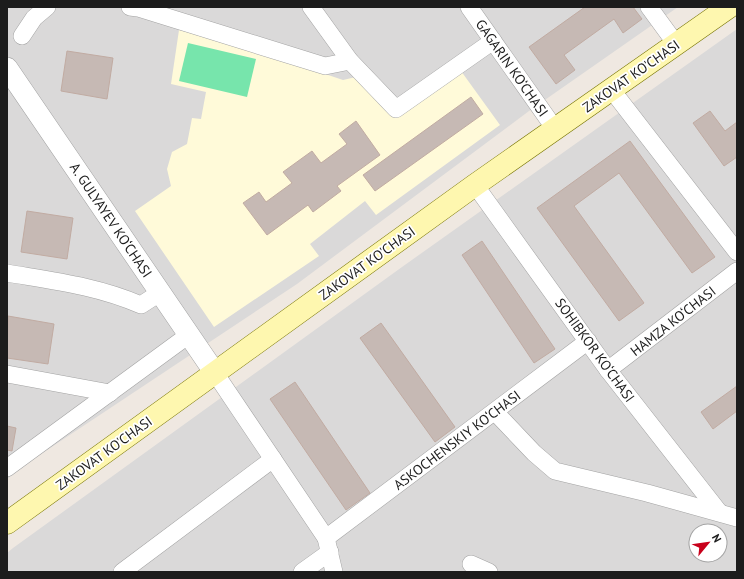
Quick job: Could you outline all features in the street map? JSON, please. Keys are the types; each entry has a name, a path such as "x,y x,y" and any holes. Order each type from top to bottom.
{"main road":[{"name":"ZAKOVAT KO'CHASI","path":"7,523 474,185 729,7"}],"street":[{"path":"22,36 34,18 48,7"},
{"path":"130,7 138,8 325,66 350,61"},
{"path":"311,7 350,61 396,109 493,41"},
{"name":"GAGARIN KO‘CHASI","path":"469,7 555,129"},
{"path":"649,7 676,44"},
{"name":"A. GULYAYEV KO‘CHASI","path":"7,68 215,372"},
{"path":"612,89 737,252"},
{"name":"SOHIBKOR KO‘CHASI","path":"474,185 608,370 719,512"},
{"name":"HAMZA KO‘CHASI","path":"608,370 737,271"},
{"path":"7,273 114,293 141,305 161,292"},
{"path":"7,468 190,334"},
{"name":"ASKOCHENSKIY KO‘CHASI","path":"302,572 328,545 495,412 588,341"},
{"path":"215,372 328,545 334,572"},
{"path":"7,374 110,393"},
{"path":"495,412 534,453 555,470 719,512 737,518"},
{"path":"122,572 273,459"},
{"path":"471,564 489,572"}],"shaded area":[{"path":"7,7 678,7 529,111 297,284 32,460 7,479"},
{"path":"737,29 737,572 7,572 7,553 402,267"},
{"path":"179,30 251,49 343,80 356,77 396,118 461,71 500,125 376,215 365,201 310,244 319,256 214,327 135,211 171,186 167,169 172,152 187,144 192,118 201,119 206,92 171,84"}],"green space":[{"path":"188,43 256,59 247,97 179,81"}],"building":[{"path":"585,7 633,7 642,19 623,33 614,19 564,55 575,70 556,84 529,47"},
{"path":"67,51 113,58 107,99 61,91"},
{"path":"471,97 483,114 375,191 363,175"},
{"path":"710,111 725,131 737,122 737,157 724,166 693,123"},
{"path":"356,121 380,155 337,186 341,191 313,212 308,205 267,235 243,203 259,192 266,202 292,183 283,172 312,151 321,163 347,144 339,134"},
{"path":"630,141 715,257 692,273 619,173 574,206 644,303 619,321 537,208"},
{"path":"27,211 73,218 67,259 21,252"},
{"path":"482,241 555,349 534,363 462,255"},
{"path":"8,316 54,324 48,364 7,358"},
{"path":"381,323 455,427 435,442 360,338"},
{"path":"295,382 370,493 346,510 270,399"},
{"path":"737,386 737,411 713,429 701,412"},
{"path":"7,426 16,428 12,451 7,450"}]}
